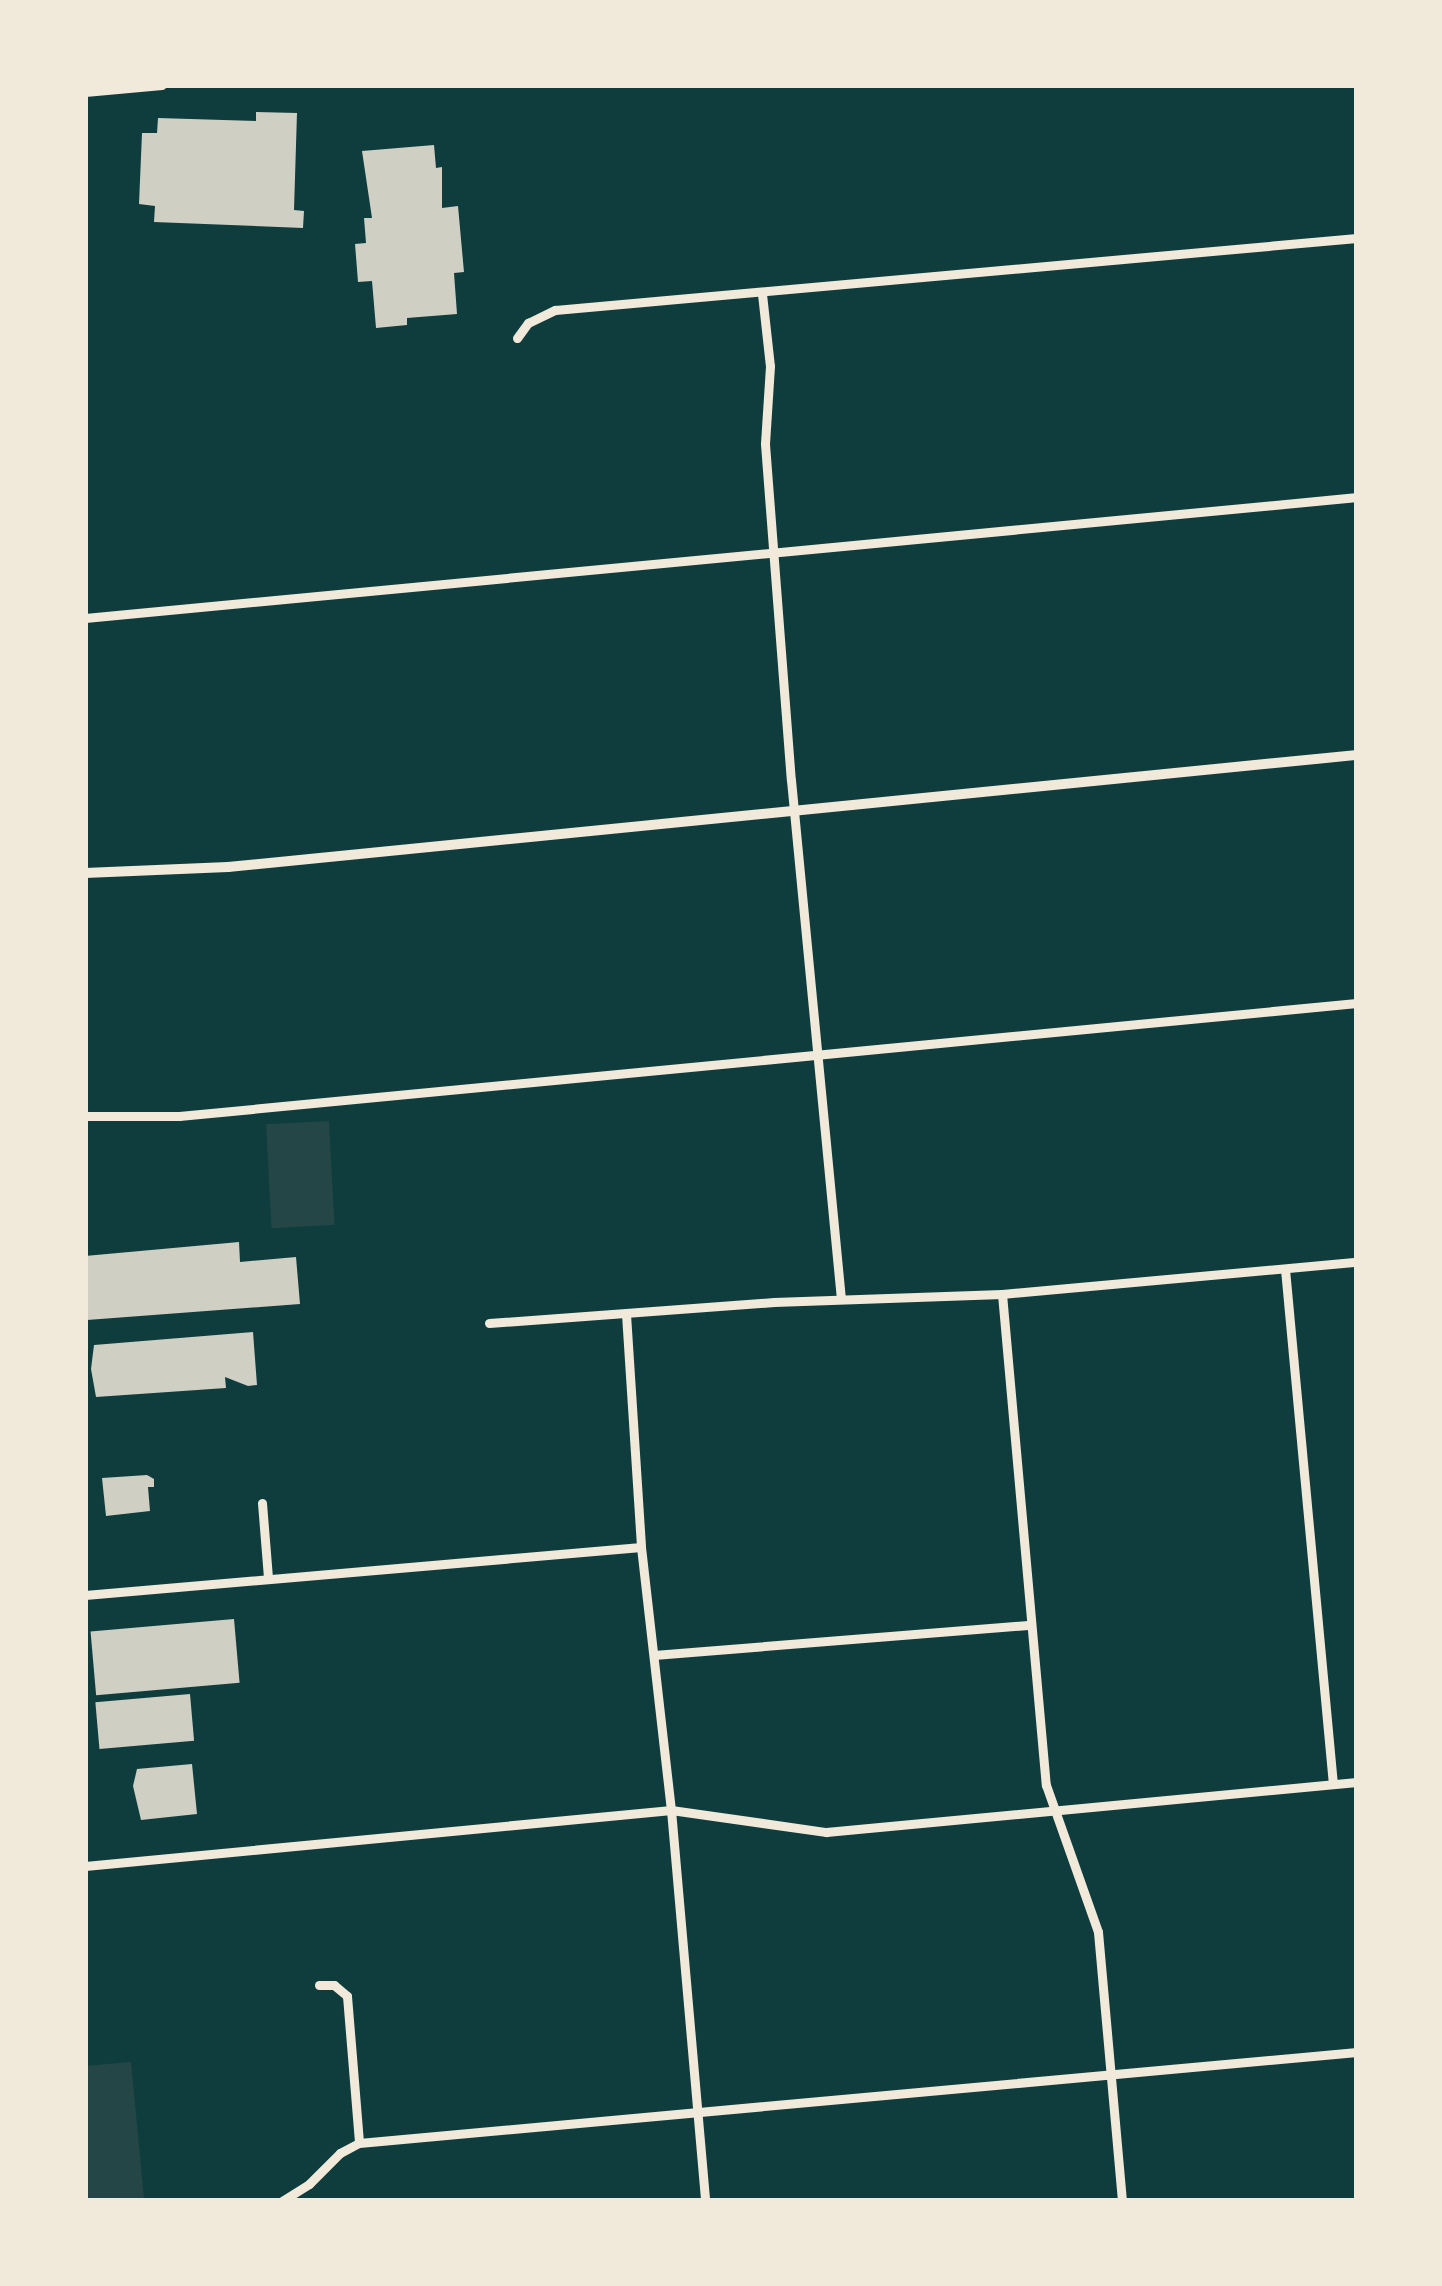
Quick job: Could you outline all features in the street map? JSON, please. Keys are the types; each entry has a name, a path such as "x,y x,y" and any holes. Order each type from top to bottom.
{"street":[{"path":"85,92 162,85"},
{"path":"517,338 528,323 555,310 1357,238"},
{"path":"762,294 770,366 765,444 794,808 842,1300"},
{"path":"85,618 1357,497"},
{"path":"85,873 228,867 1357,755"},
{"path":"85,1116 180,1116 1357,1003"},
{"path":"490,1323 842,1300 1002,1294 1357,1262"},
{"path":"1285,1269 1333,1784"},
{"path":"1002,1294 1028,1625 1052,1810 1098,1932 1122,2201"},
{"path":"626,1314 641,1547 670,1810 705,2201"},
{"path":"262,1503 268,1578"},
{"path":"85,1595 641,1547"},
{"path":"654,1655 1028,1625"},
{"path":"85,1866 670,1810 826,1832 1357,1782"},
{"path":"319,1985 334,1985 347,1996 359,2144"},
{"path":"282,2201 309,2184 340,2153 359,2144 1357,2052"}],"shaded area":[{"path":"329,1121 334,1225 272,1228 266,1124"},
{"path":"131,2062 144,2198 85,2201 85,2066"}],"building":[{"path":"256,112 297,113 294,210 304,211 303,228 154,222 155,206 139,204 142,133 157,133 158,118 256,121"},
{"path":"434,145 436,168 442,167 442,208 458,206 464,272 454,273 457,314 407,318 407,325 376,328 372,281 358,282 355,244 366,243 364,218 372,218 362,151"},
{"path":"239,1242 240,1262 296,1257 300,1304 87,1320 85,1256"},
{"path":"253,1332 257,1385 248,1386 225,1377 226,1388 96,1397 91,1369 94,1345"},
{"path":"147,1475 154,1479 154,1487 148,1487 150,1511 106,1516 102,1478"},
{"path":"234,1619 240,1683 96,1695 91,1632"},
{"path":"190,1694 194,1741 99,1749 95,1702"},
{"path":"192,1764 197,1814 141,1820 133,1786 137,1769"}]}
